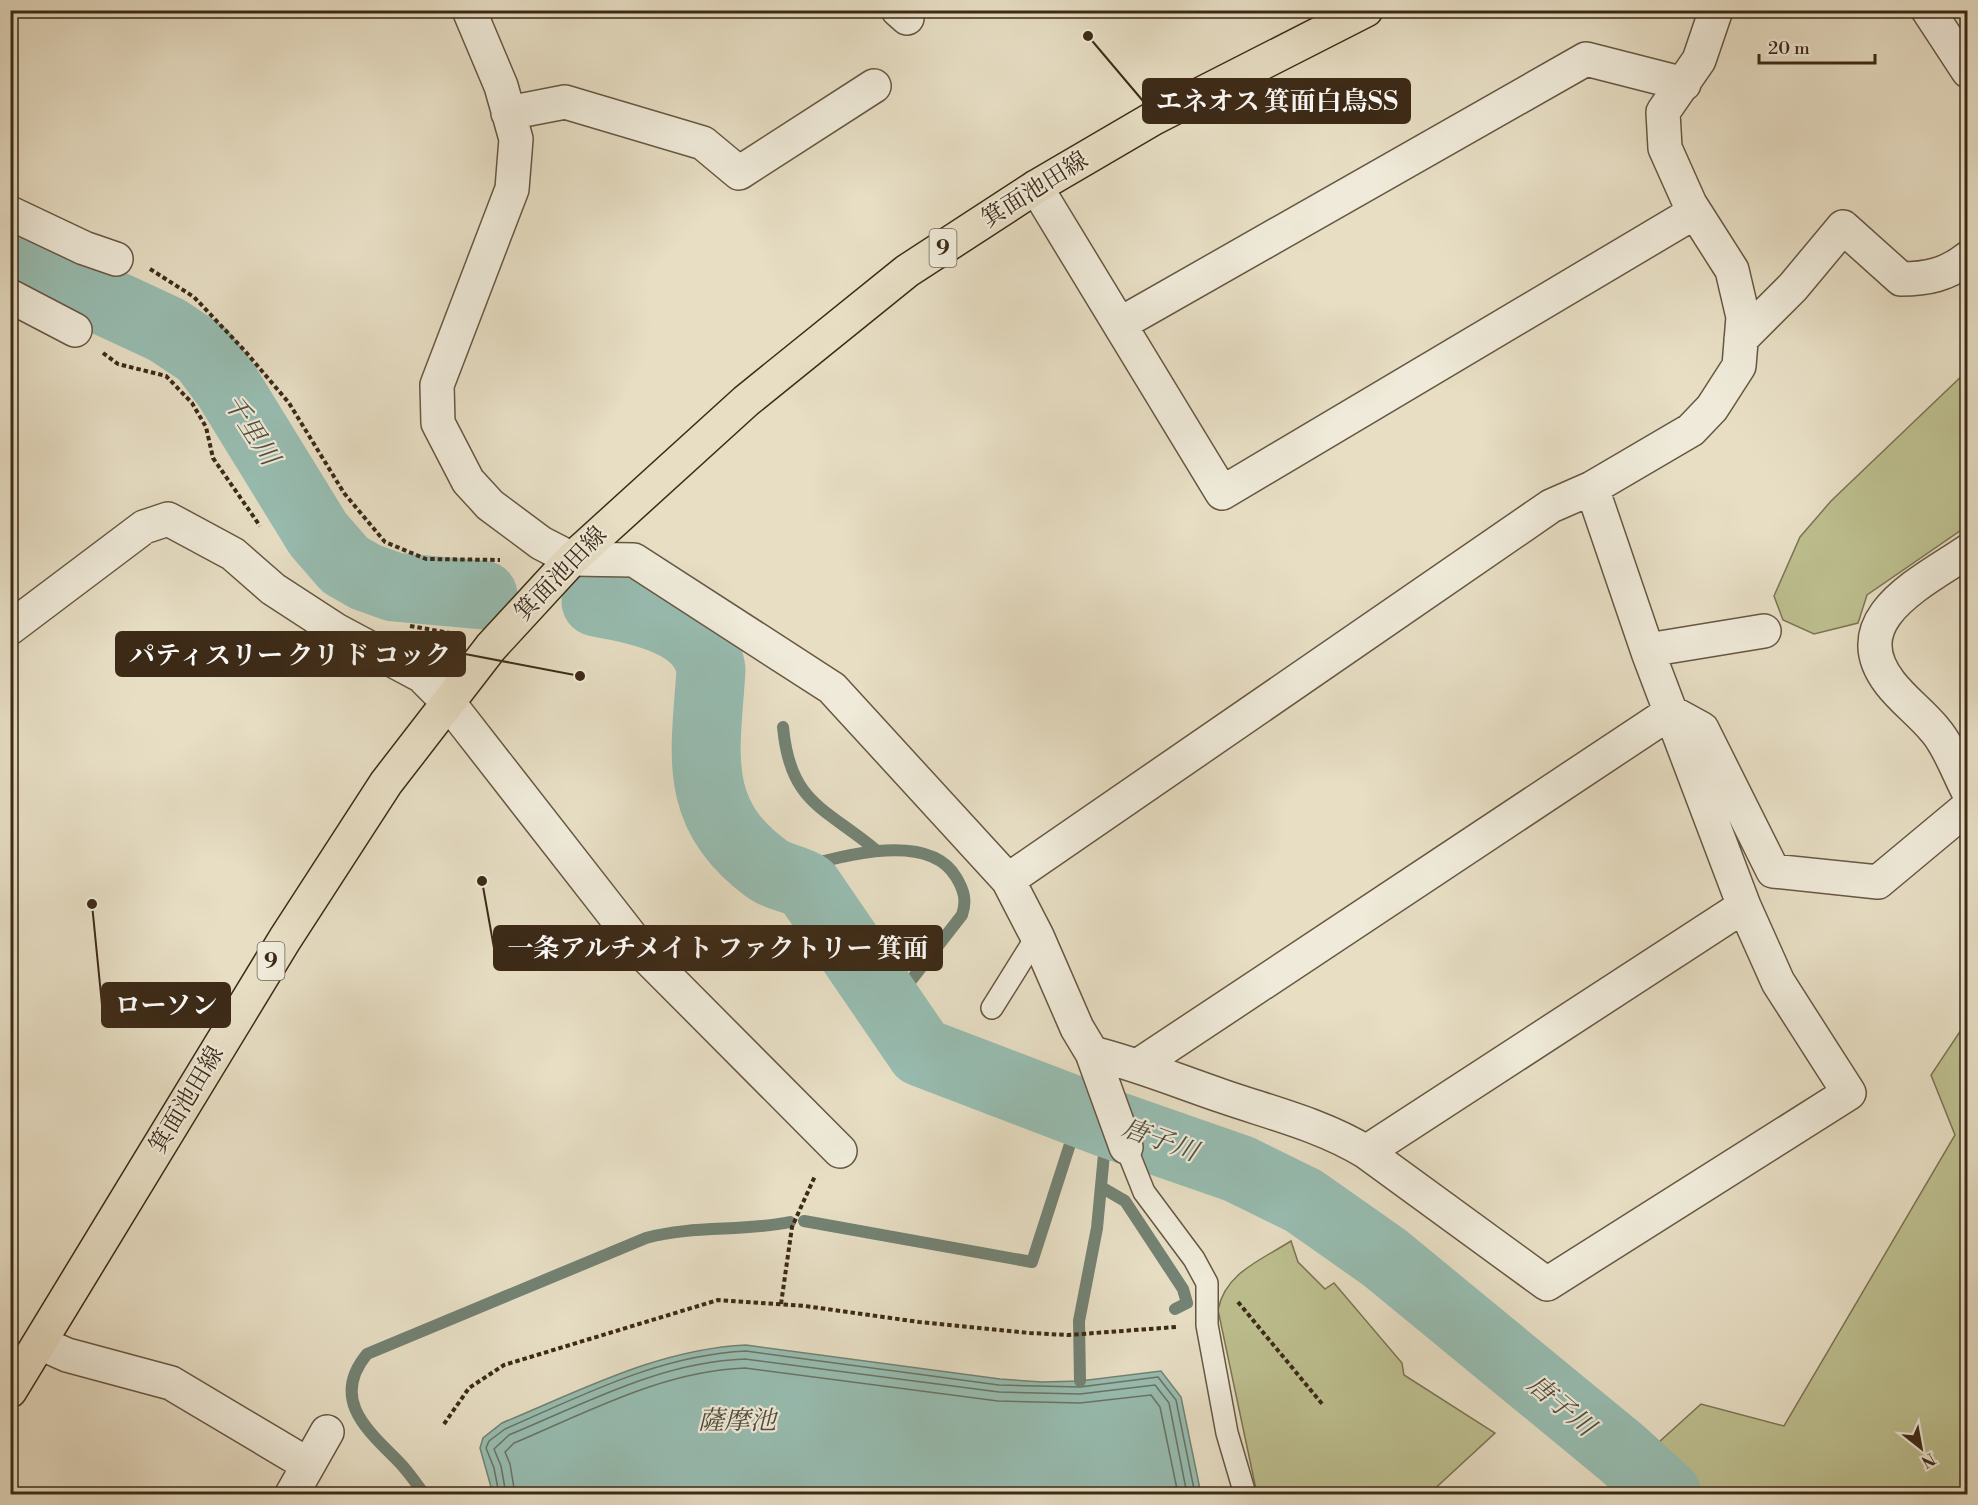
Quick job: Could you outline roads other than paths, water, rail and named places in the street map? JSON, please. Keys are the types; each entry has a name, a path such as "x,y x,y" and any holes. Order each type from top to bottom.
{"main road":[{"name":"箕面池田線","path":"10,1391 285,939 386,783 491,647 572,559 746,401 889,286 1036,187 1154,118 1366,10"}],"street":[{"path":"469,10 501,86 516,139 512,189 437,385 438,423 468,481 490,505 541,543 572,559 634,560 832,688 1008,880 1038,936 1077,1028 1092,1053 1126,1147"},
{"path":"1008,880 1551,506 1592,488 1691,430 1712,408 1739,366 1743,317 1732,270 1695,212 1665,148 1663,112 1699,60 1716,10"},
{"path":"1928,10 1968,71"},
{"path":"1120,324 1586,59 1685,81"},
{"path":"508,113 565,102 703,143 739,173 874,86"},
{"path":"1036,187 1222,493 1695,212"},
{"path":"10,213 84,248 116,259"},
{"path":"1741,339 1793,287 1843,227 1900,279 1924,279 1954,269 1968,258"},
{"path":"10,296 75,330"},
{"path":"1092,1053 1139,1065 1185,1084 1340,1136 1366,1152 1547,1284 1849,1093 1778,982 1744,906 1647,650 1592,488"},
{"path":"10,628 144,527 168,519 232,554 273,589 336,630 422,676 448,702 647,957 835,1146"},
{"path":"1968,551 1897,600 1875,630 1876,660 1890,683 1937,731 1968,791"},
{"path":"1647,650 1764,631"},
{"path":"1671,712 1702,729 1773,871 1878,882 1968,807"},
{"path":"1139,1065 1671,712"},
{"path":"1366,1152 1744,906"},
{"path":"40,1343 68,1355 171,1383 307,1464"},
{"path":"292,1494 327,1432"}],"lane":[{"path":"992,1008 1038,936"},
{"path":"1126,1147 1136,1177 1154,1208 1194,1259 1207,1283 1209,1297 1207,1324 1227,1433 1245,1494"}],"water":[{"name":"薩摩池","path":"746,1345 1000,1379 1042,1382 1080,1381 1161,1371 1181,1397 1201,1494 493,1494 480,1448 483,1438 502,1423 621,1373 652,1363 682,1354"}],"waterway":[{"name":"千里川","path":"10,253 83,291 167,330 203,354 227,386 318,534 345,565 366,577 394,587 483,595"},
{"name":"唐子川","path":"596,602 666,620 696,640 706,653 711,670 706,754 708,779 714,803 725,826 742,848 767,869 808,887 921,1052 1107,1123 1239,1169 1304,1201 1385,1258 1622,1453 1667,1494"},
{"path":"783,727 793,772 802,788 826,812 876,850"},
{"path":"775,874 844,856 897,850 921,853 941,861 956,877 964,896 962,915 891,1006"},
{"path":"804,1221 1032,1262 1080,1113"},
{"path":"1080,1381 1079,1321 1097,1228 1107,1123"},
{"path":"1101,1187 1125,1201 1183,1289 1187,1303 1175,1309"},
{"path":"424,1494 405,1469 375,1438 357,1413 352,1399 352,1385 356,1370 367,1354 646,1238 682,1231 754,1227 790,1222"}],"place":[{"name":"エネオス 箕面白鳥SS","path":"1088,36"},
{"name":"パティスリー クリ ド コック","path":"580,676"},
{"name":"一条アルチメイト ファクトリー 箕面","path":"482,881"},
{"name":"ローソン","path":"92,904"}]}
